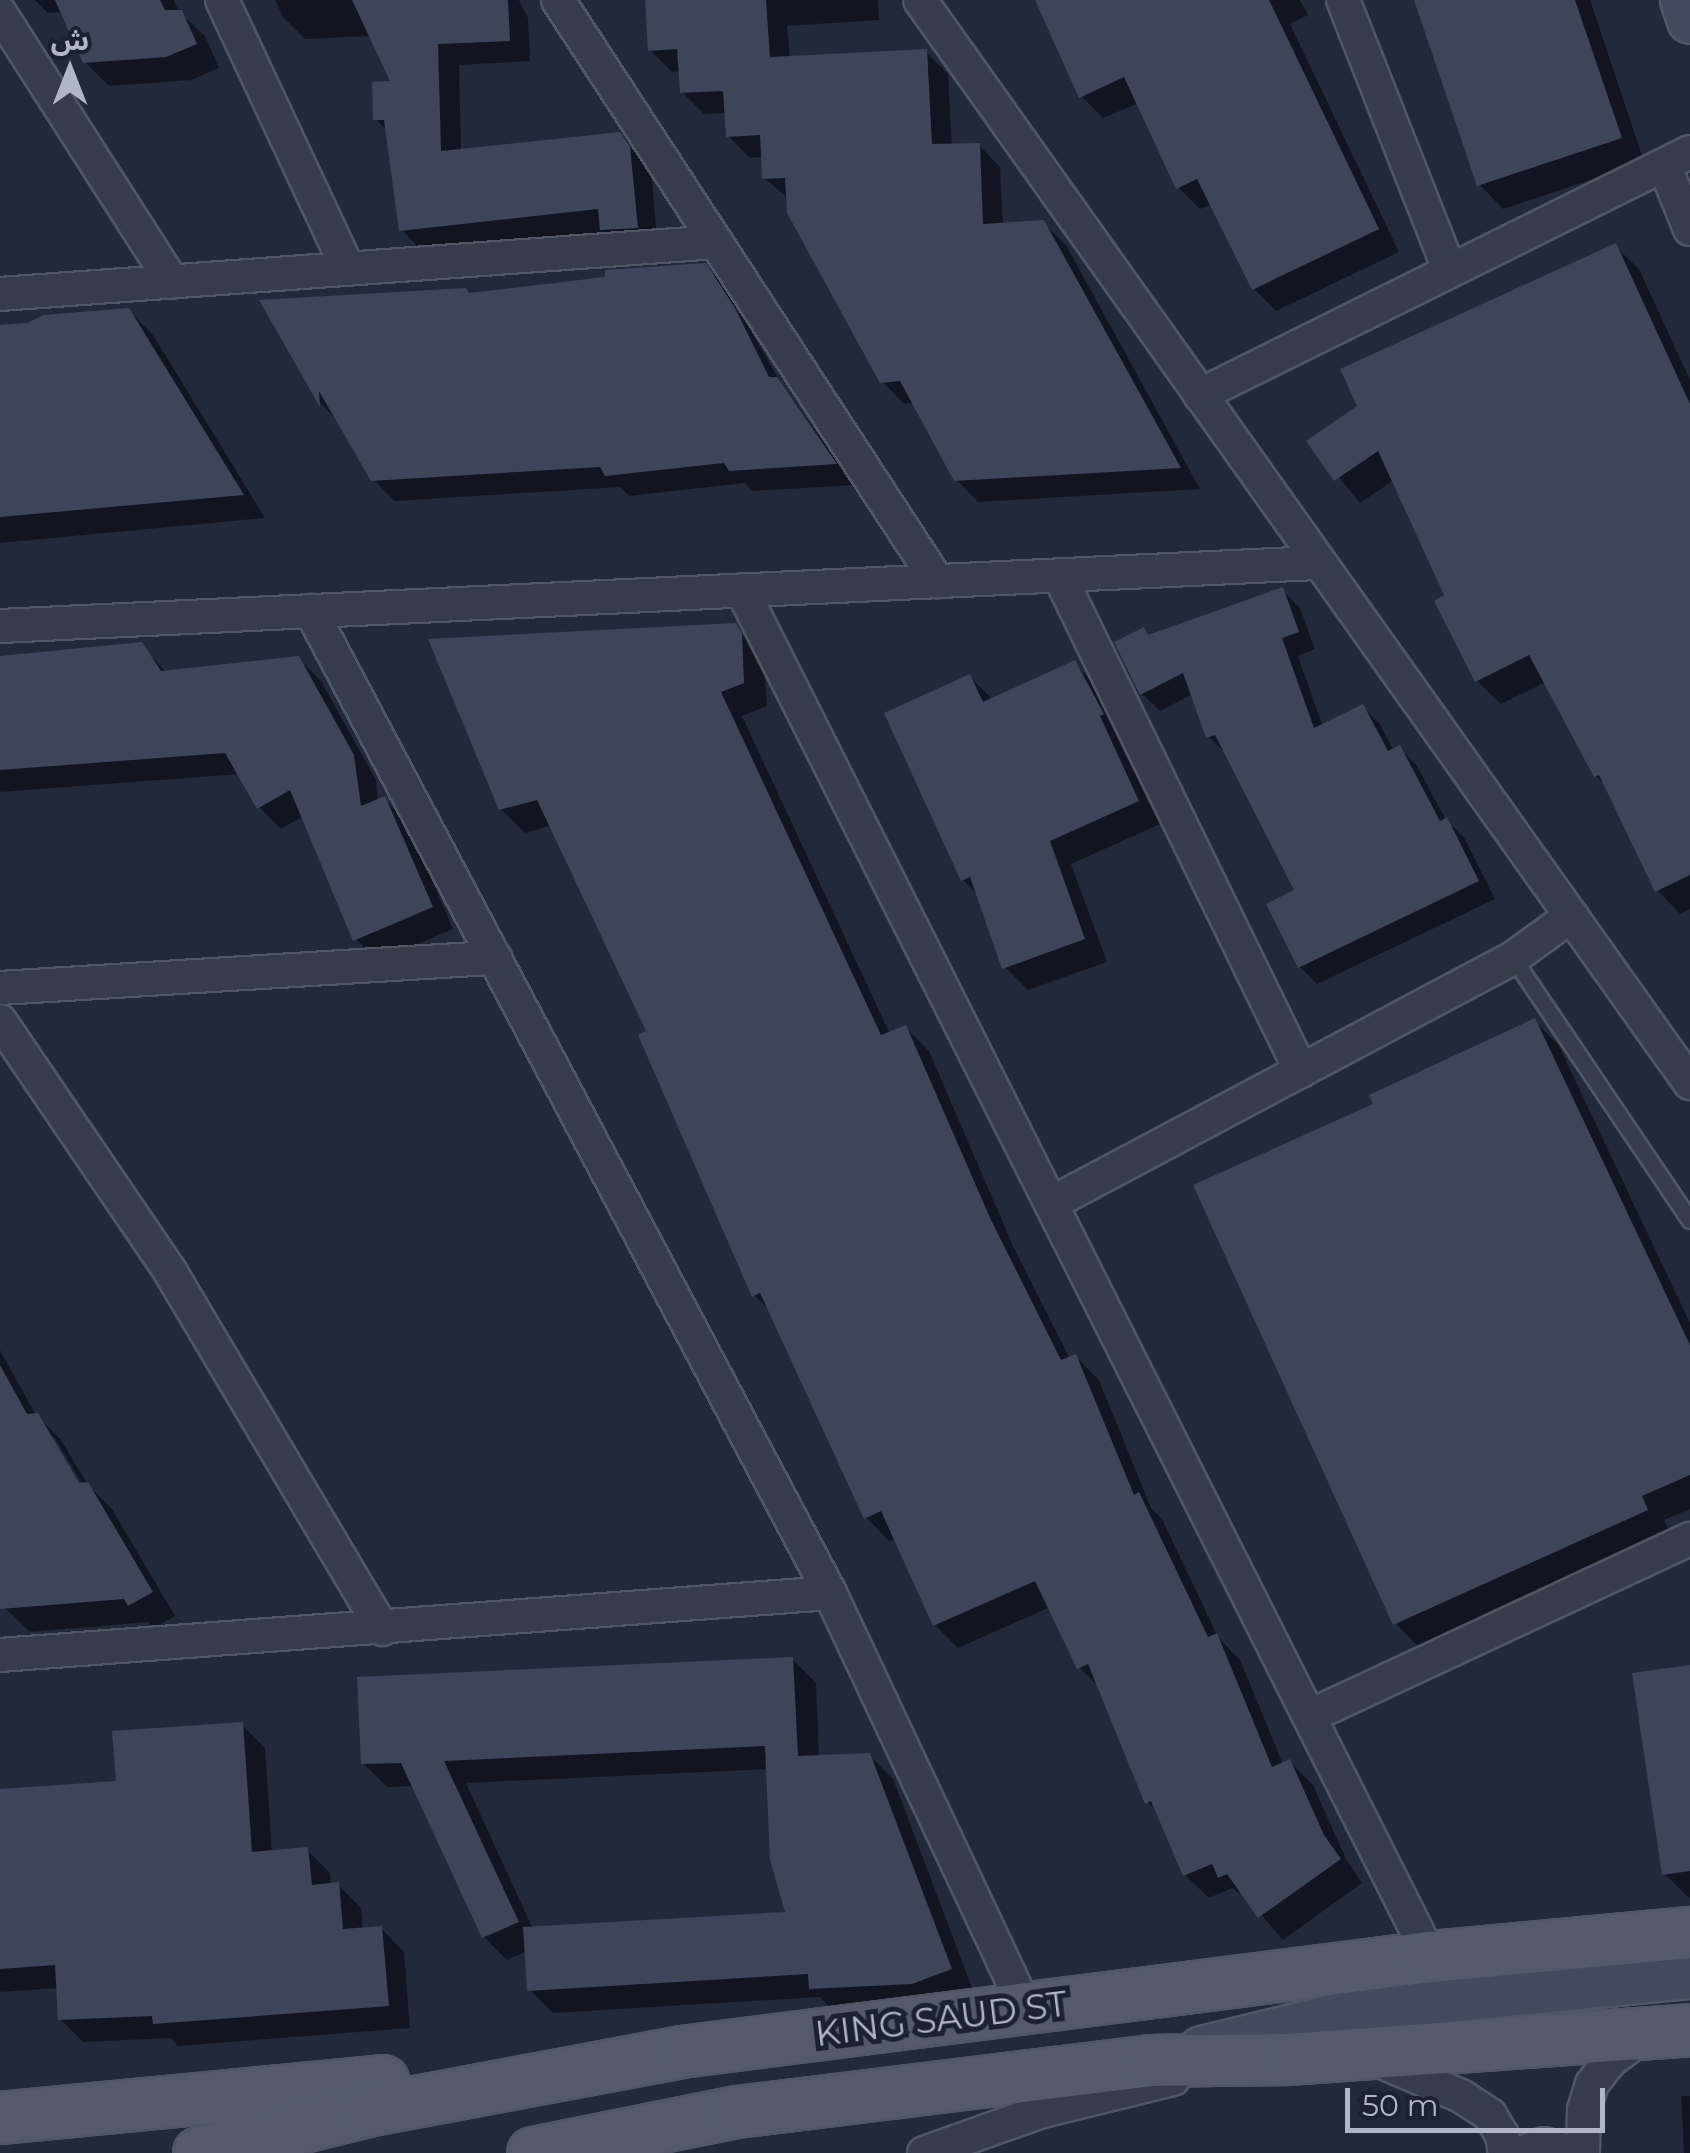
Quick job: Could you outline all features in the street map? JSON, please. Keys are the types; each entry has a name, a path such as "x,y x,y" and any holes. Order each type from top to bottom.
{"main road":[{"path":"1683,0 1690,20"},
{"name":"KING SAUD ST","path":"200,2153 368,2111 681,2052 1430,1957 1690,1933"},
{"path":"1150,2061 1378,2006 1690,1975"},
{"name":"KING SAUD ST","path":"533,2153 737,2112 1150,2061 1290,2059 1668,2032"},
{"path":"0,2118 681,2052"},
{"path":"692,2153 858,2108 997,2082"}],"street":[{"path":"222,0 348,268"},
{"path":"558,0 937,581"},
{"path":"920,0 1690,1082"},
{"path":"1343,0 1450,271"},
{"path":"0,13 172,282"},
{"path":"1200,395 1677,159 1690,229"},
{"path":"0,294 716,242"},
{"path":"0,626 1318,562"},
{"path":"1060,575 1301,1070"},
{"path":"742,590 1430,1957"},
{"path":"311,611 830,1593 1025,2008"},
{"path":"1052,1203 1512,958 1571,916"},
{"path":"0,988 495,958"},
{"path":"0,1021 171,1272 382,1629"},
{"path":"1310,1716 1690,1539"},
{"path":"0,1655 830,1593"},
{"path":"1583,2153 1584,2110 1592,2084 1610,2061 1668,2032"},
{"path":"1364,2054 1461,2096 1490,2115 1502,2135 1505,2153"},
{"path":"924,2153 1056,2108 1158,2082 1290,2059"},
{"path":"1522,2153 1544,2144 1573,2153"}],"lane":[{"path":"1512,958 1690,1220"}],"building":[{"path":"55,0 160,0 165,10 182,10 197,44 166,57 83,63"},
{"path":"352,0 508,0 510,41 438,44 441,151 620,132 630,147 638,228 600,230 598,209 399,231 384,120 373,120 372,82 390,81"},
{"path":"645,0 766,0 770,57 927,49 932,144 980,143 983,224 1044,220 1181,468 954,481 900,381 880,383 787,213 785,178 762,179 760,135 726,137 723,91 680,93 677,49 648,51"},
{"path":"1035,0 1269,0 1379,229 1252,290 1197,179 1176,189 1124,77 1079,98"},
{"path":"1414,0 1575,0 1622,138 1477,186"},
{"path":"1616,243 1690,404 1690,875 1655,892 1599,775 1594,777 1529,655 1475,682 1434,601 1444,595 1378,451 1334,481 1306,441 1357,406 1340,369"},
{"path":"706,263 735,308 769,377 777,377 837,464 729,471 724,463 605,476 600,467 371,481 319,391 320,407 259,300 466,288 469,293 605,277 605,270"},
{"path":"129,308 244,495 0,517 0,325 27,323 44,315"},
{"path":"1283,587 1299,632 1282,638 1314,728 1363,704 1388,751 1400,745 1440,821 1447,817 1479,881 1298,968 1266,904 1294,890 1215,735 1206,738 1183,673 1140,695 1114,642 1144,627 1148,635"},
{"path":"736,623 742,634 744,683 721,692 881,1035 906,1025 991,1220 1061,1360 1076,1354 1134,1495 1139,1492 1208,1637 1217,1633 1272,1767 1290,1759 1324,1835 1341,1859 1258,1918 1227,1874 1218,1878 1212,1864 1183,1876 1151,1801 1145,1804 1088,1664 1077,1669 1035,1581 933,1626 881,1511 864,1519 760,1293 752,1297 638,1035 646,1031 537,800 499,810 428,639"},
{"path":"142,642 161,671 299,656 354,755 361,806 385,796 433,907 353,941 290,790 257,809 225,753 0,770 0,656"},
{"path":"1075,660 1104,714 1100,716 1139,801 1050,841 1085,939 1002,969 970,877 961,881 884,713 970,674 983,702"},
{"path":"1535,1018 1690,1345 1690,1475 1642,1496 1648,1510 1393,1625 1193,1185 1373,1104 1369,1095"},
{"path":"0,1365 27,1414 38,1413 79,1483 88,1482 153,1592 128,1606 124,1599 0,1609"},
{"path":"793,1657 798,1756 870,1753 952,1969 912,1984 809,1989 808,1974 527,1991 523,1927 785,1912 770,1860 765,1746 444,1761 519,1922 482,1938 401,1763 361,1764 357,1677"},
{"path":"1690,1665 1690,1871 1662,1875 1632,1673"},
{"path":"243,1722 252,1852 308,1847 312,1885 339,1882 343,1929 382,1926 389,2006 153,2024 152,2016 58,2020 55,1965 0,1969 0,1789 116,1781 112,1731"}]}
